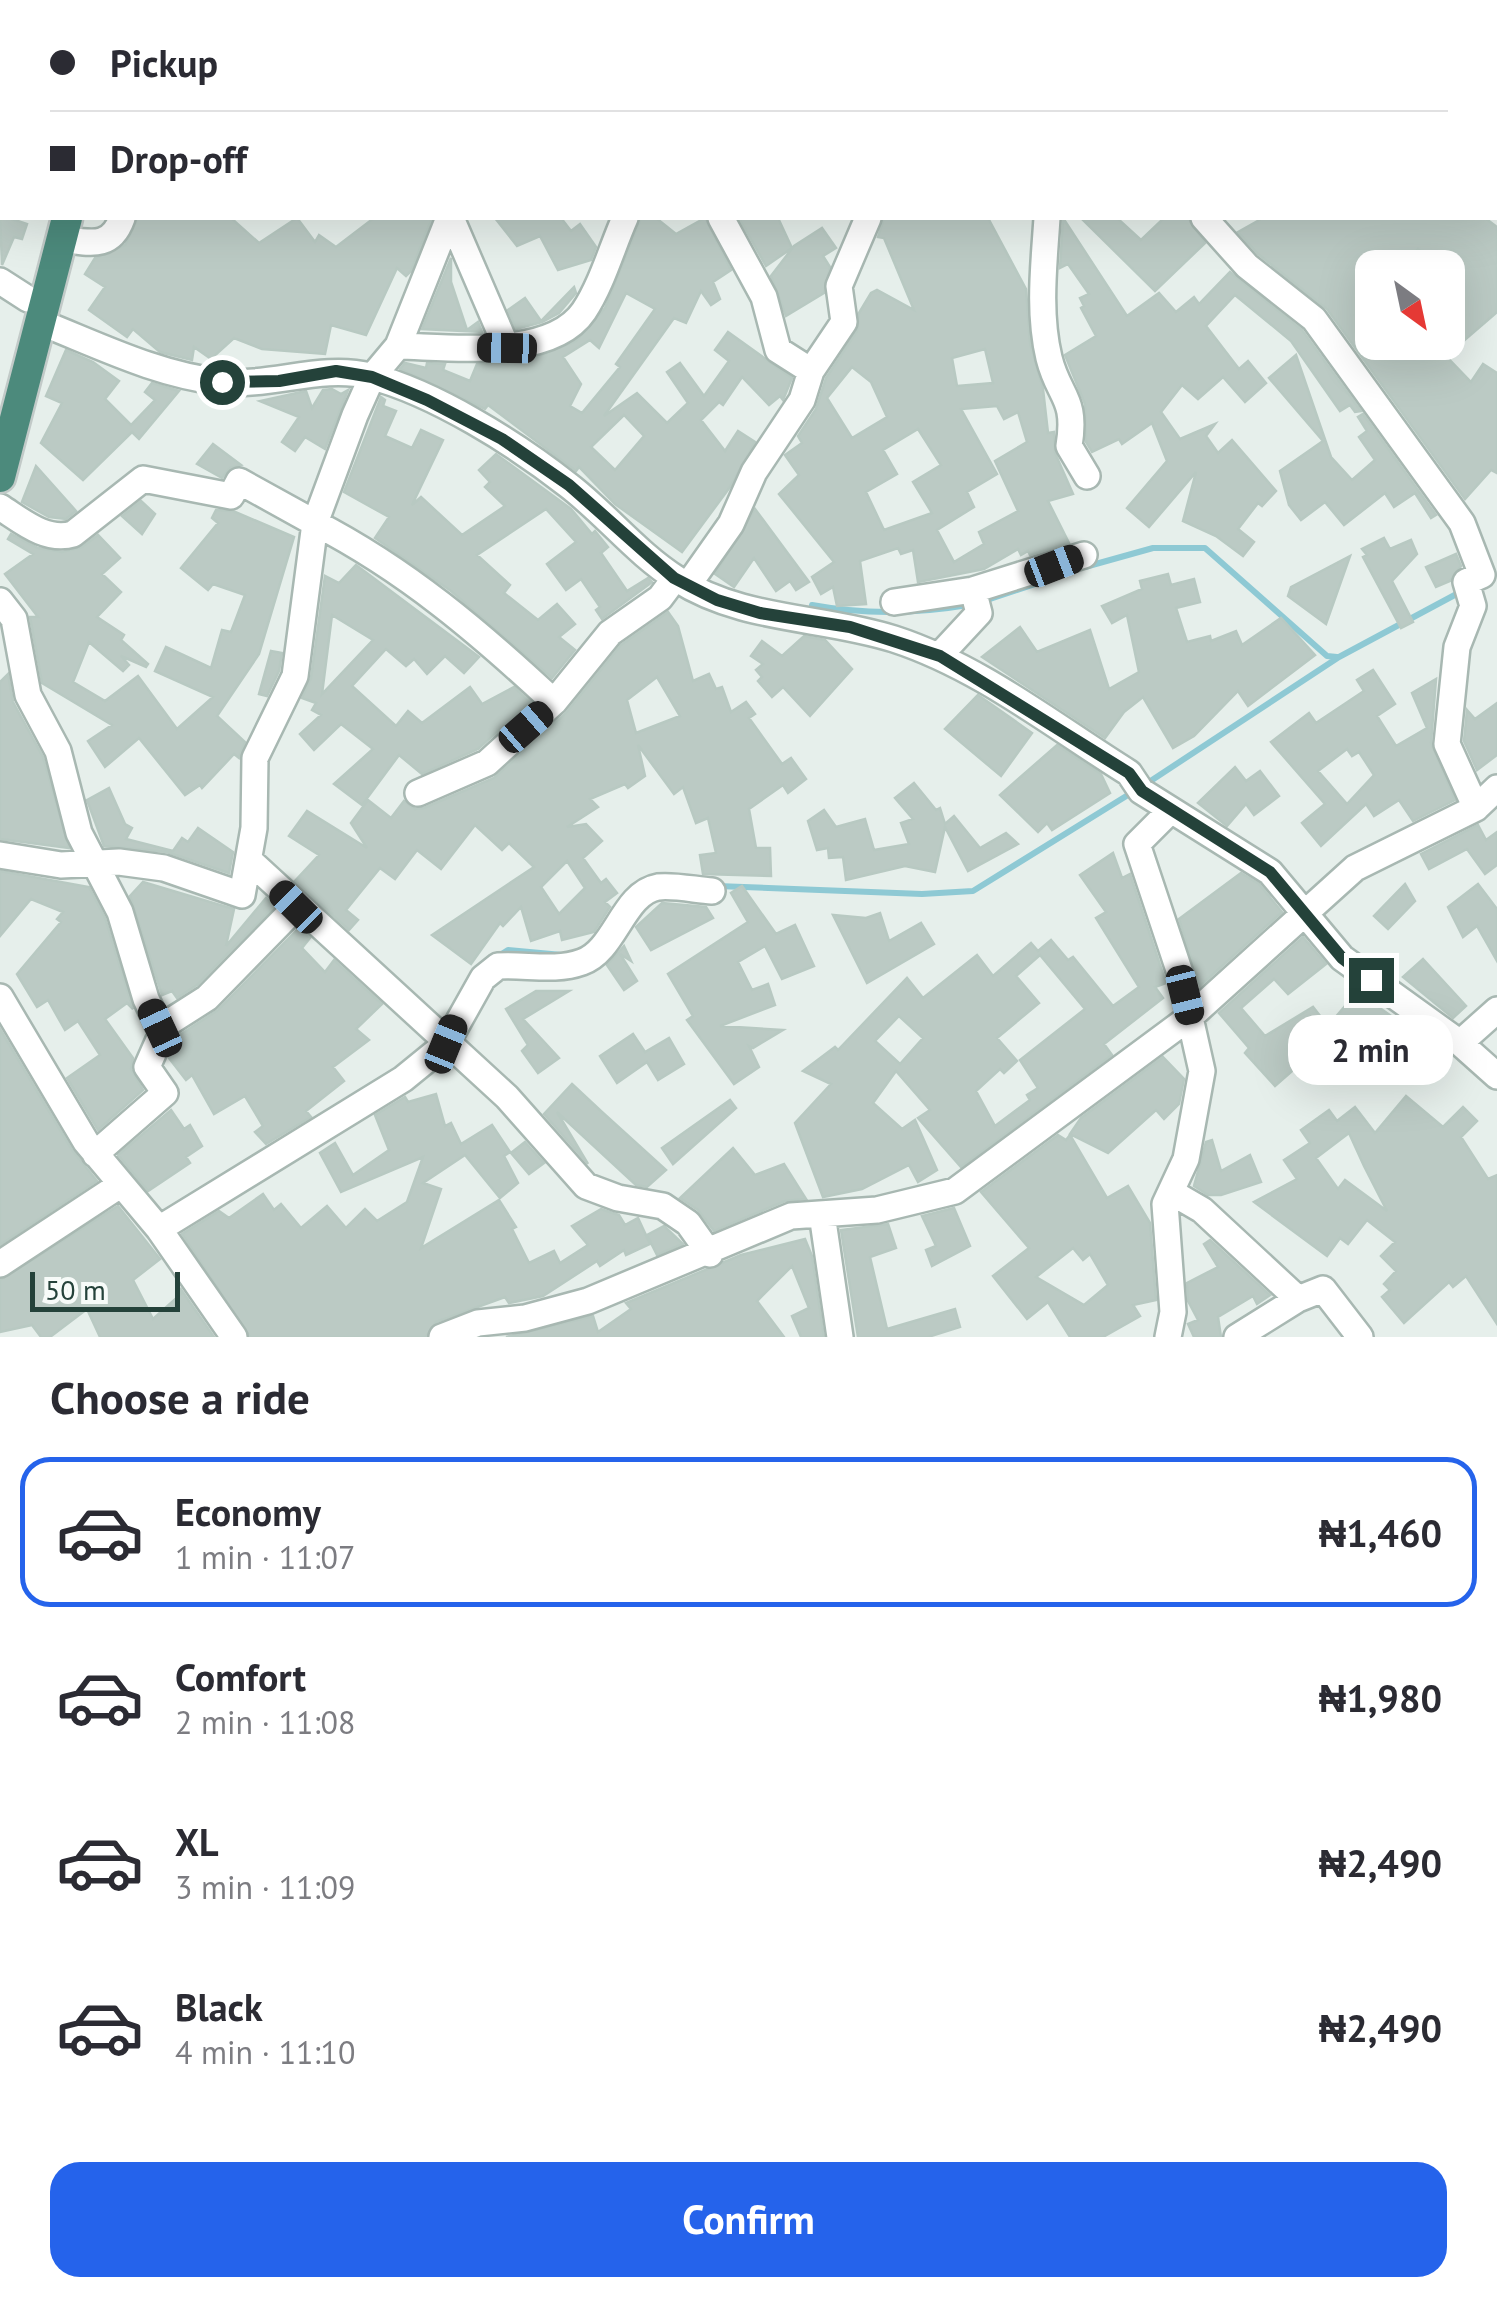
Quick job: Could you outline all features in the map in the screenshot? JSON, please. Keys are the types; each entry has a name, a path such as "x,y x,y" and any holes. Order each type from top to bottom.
{"highway":[{"path":"0,477 35,311 58,225"},
{"path":"0,406 35,311"}],"street":[{"path":"58,225 104,242 116,236 121,220"},
{"path":"0,855 61,865 119,862 164,868 239,896 247,885 256,758 295,676 315,524 372,377 398,346 449,220"},
{"path":"451,220 507,348"},
{"path":"398,346 507,348 553,334 573,323 585,310 624,220"},
{"path":"722,220 764,297 778,350 811,372"},
{"path":"418,792 487,762 554,702 600,642 681,581 731,524 754,472 802,400 811,372 844,322 839,286 867,220"},
{"path":"1047,220 1043,321 1050,361 1069,398 1073,421 1069,446 1086,476"},
{"path":"1206,220 1247,266 1314,320 1462,523 1482,575 1470,594 1456,647 1447,744 1476,808"},
{"path":"0,281 35,311 161,370 222,382 279,381 336,371 372,377 502,439 569,485 681,581 760,613 850,627 940,656 1270,872 1342,958 1460,1043 1497,1076"},
{"path":"0,507 48,535 61,537 73,534 144,479 231,496 239,481 376,555 468,621 554,702"},
{"path":"894,602 976,602 1084,555"},
{"path":"0,602 14,619 28,694 58,751 92,864 120,912 162,1033 148,1068 164,1093 95,1154"},
{"path":"940,656 976,602"},
{"path":"442,1337 478,1324 525,1318 588,1302 710,1254 791,1216 877,1210 954,1191 1190,1017 1355,868 1476,808 1497,788"},
{"path":"1168,1337 1173,1312 1164,1204 1186,1159 1202,1072 1159,903 1137,844 1171,810"},
{"path":"250,861 506,1097 586,1186 618,1198 664,1206 688,1224 710,1254"},
{"path":"160,1229 402,1078 446,1044 483,978 498,966 524,964 554,969 586,962 602,948 642,895 656,887 712,891"},
{"path":"160,1028 207,998 296,907"},
{"path":"0,996 95,1154 160,1229 234,1337"},
{"path":"1460,1043 1497,1010"},
{"path":"0,1264 120,1185"},
{"path":"1170,1192 1202,1210 1298,1300"},
{"path":"822,1214 840,1337"},
{"path":"1237,1337 1323,1289 1360,1337"}],"building":[{"path":"0,220 27,224 22,239 14,237 2,265"},
{"path":"137,220 233,220 259,243 298,220 315,242 319,235 336,247 371,220 431,220 411,271 406,276 397,268 366,335 331,325 325,354 262,349 234,338 211,359 194,347 192,360 160,352 133,329 127,337 89,310 105,287 85,274 95,258 125,245"},
{"path":"497,220 563,220 571,231 580,224 596,247 591,260 558,270 540,236 517,246"},
{"path":"640,220 658,220 676,234 706,220 731,270 713,282 720,299 711,305 701,291 686,323 674,318 604,416 637,393 667,423 688,403 667,372 680,363 704,396 729,361 715,350 728,332 792,378 783,400 780,396 769,405 742,377 723,405 719,402 701,420 725,451 738,431 755,442 730,487 682,552 615,504 579,467 576,471 488,405 485,409 400,369 405,363 426,368 427,363 445,364 443,370 470,381 477,364 529,360 576,341 605,308","holes":["626,293 655,309 616,364 620,367 582,413 570,406 581,384 563,357 590,340 599,348","624,415 644,436 615,470 591,447"]},
{"path":"740,220 779,220 792,248 766,266"},
{"path":"883,220 989,220 1026,289 1030,343 1043,389 1048,433 1054,432 1055,453 1073,494 1048,501 1069,543 1030,555 1028,551 1021,555 1018,549 984,569 918,582 913,550 901,554 898,548 860,561 866,604 837,606 833,587 821,594 812,577 834,562 779,494 799,475 785,455 802,443 798,436 816,409 826,378 857,331 859,313 871,293 877,290 914,310 884,238 878,237","holes":["985,349 993,383 957,386 952,358","852,367 871,382 887,417 852,438 827,398","997,406 1004,419 1018,412 1027,442 995,461 1018,511 979,532 984,544 954,562 937,530 974,507 967,492 997,474 961,409","918,429 941,465 913,482 932,513 884,530 866,492 897,474 883,450"]},
{"path":"1064,220 1127,316 1159,293 1176,312 1194,297 1199,304 1230,272 1302,330 1361,411 1355,412 1350,405 1340,411 1291,341 1235,295 1206,326 1239,369 1248,361 1266,383 1245,402 1223,377 1198,399 1182,385 1161,412 1180,439 1215,424 1206,436 1218,453 1232,440 1276,491 1262,506 1258,503 1238,529 1254,542 1243,556 1216,536 1183,521 1196,472 1149,527 1127,508 1167,461 1152,423 1122,444 1119,439 1092,452 1086,442 1085,404 1065,355 1096,336 1081,308 1084,306 1080,298 1089,294 1068,264 1060,268"},
{"path":"1083,220 1119,220 1141,240 1162,220 1189,220 1205,243 1155,291"},
{"path":"1259,220 1488,220 1497,227 1497,312 1465,340 1465,250 1355,250 1355,348 1327,309 1258,254 1238,232"},
{"path":"822,228 836,248 823,256 830,267 824,293 786,316 771,276 794,246"},
{"path":"451,258 451,282 467,330 478,322 482,332 422,329"},
{"path":"574,287 576,293 559,313 542,322 516,329 508,310 525,298 541,321"},
{"path":"66,350 93,362 119,381 105,399 131,425 155,400 145,392 152,383 179,391 139,439 132,432 83,480 41,443 62,403 46,396"},
{"path":"1296,355 1331,457 1352,480 1375,460 1359,437 1367,431 1358,417 1363,414 1436,515 1431,518 1415,493 1394,507 1385,493 1344,525 1325,502 1301,520 1289,505 1280,471 1323,441 1269,378"},
{"path":"1364,360 1450,360 1471,382 1483,364 1497,373 1497,473 1491,470 1465,499"},
{"path":"323,390 341,394 348,390 325,449 305,437 295,451 282,442 299,417 260,401 306,391 312,408"},
{"path":"381,397 385,400 383,406 396,411 385,436 412,448 421,430 443,440 412,505 421,497 462,535 505,506 485,487 490,482 479,470 496,454 571,509 592,534 595,531 608,547 601,553 627,591 648,578 652,582 602,619 596,610 600,607 581,579 566,590 547,564 576,542 546,509 477,555 510,585 504,593 538,620 557,604 575,624 559,637 575,650 552,678 451,591 375,538 389,517 344,492"},
{"path":"213,444 241,465 230,468 222,478 197,464"},
{"path":"36,466 76,511 66,519 49,517 22,502"},
{"path":"141,501 155,514 142,534 122,516"},
{"path":"755,509 809,582 796,590 790,581 776,591 754,558 734,587 715,574"},
{"path":"216,510 233,511 294,537 259,654 217,716 245,742 239,758 234,754 202,788 200,785 185,795 139,738 105,767 88,741 112,725 42,683 30,617 38,617 5,574 33,554 8,539 11,534 38,548 62,552 82,547 98,535 120,558 102,574 121,592 97,617 124,635 121,640 148,664 146,667 121,656 129,665 123,671 89,642 73,682 105,701 138,676 177,729 213,697 155,671 166,647 211,668 222,630 231,632 245,595 213,584 208,590 181,568 218,523 212,518"},
{"path":"1384,538 1390,549 1411,540 1417,554 1392,581 1413,622 1401,628 1363,557 1367,555 1362,549"},
{"path":"1456,554 1461,566 1450,581 1436,587 1426,567"},
{"path":"1350,556 1326,624 1288,596 1291,587"},
{"path":"356,565 479,657 464,673 445,656 427,674 414,659 406,666 386,649 352,686 396,726 408,711 422,723 470,687 482,704 514,687 530,702 478,749 422,774 399,755 362,805 334,784 373,749 341,724 314,750 300,734 321,715 312,710 316,703 302,698 311,678 325,576 339,583","holes":["332,615 373,640 322,694"]},
{"path":"1168,574 1171,585 1194,579 1200,602 1176,608 1187,642 1210,636 1211,641 1236,631 1242,645 1281,618 1315,655 1248,706 1238,691 1194,736 1173,748 1143,697 1124,712 1105,738 982,657 1020,627 1037,652 1090,630 1109,689 1139,672 1127,615 1112,623 1102,606 1142,589 1140,581"},
{"path":"668,612 678,626 693,681 709,674 716,689 722,687 731,712 746,702 755,714 749,718 782,764 791,758 806,779 788,793 783,785 749,809 756,848 770,848 771,876 703,874 700,855 716,853 708,818 696,823 683,787 674,794 638,745 645,776 628,788 625,784 590,799 598,807 567,827 586,824 602,841 583,858 601,883 606,879 617,893 605,902 610,907 594,932 562,940 560,931 531,941 521,907 503,926 500,923 471,964 432,935 534,867 509,843 502,850 475,825 441,869 417,850 395,879 380,868 346,910 358,920 349,930 295,881 319,855 289,836 307,811 367,848 351,823 368,800 391,818 404,801 415,809 424,808 494,778 565,714 621,645","holes":["657,677 680,716 636,733 627,700","567,861 585,888 559,914 541,887"]},
{"path":"804,636 825,640 852,669 810,716 783,687 772,697 758,681 762,677 756,670 763,664 751,656 762,641 782,656"},
{"path":"271,651 282,653 279,671 267,696 259,694"},
{"path":"1373,670 1395,704 1377,716 1396,746 1427,728 1412,693 1436,679 1431,743 1455,800 1413,821 1399,800 1374,816 1366,804 1321,846 1302,823 1325,804 1271,742 1309,713 1316,723 1364,691 1357,680","holes":["1347,749 1352,756 1359,752 1374,775 1347,804 1318,771"]},
{"path":"8,674 13,702 43,757 69,848 0,839 0,682"},
{"path":"978,695 1032,733 1001,776 945,729"},
{"path":"1497,703 1497,755 1477,770 1464,741 1467,710 1475,719"},
{"path":"1057,745 1101,774 1110,793 1052,830 1047,823 1038,832 1000,795"},
{"path":"1235,767 1246,781 1260,771 1279,796 1254,815 1246,804 1227,826 1198,803"},
{"path":"914,783 936,810 940,808 945,824 954,816 980,848 1006,833 1018,844 968,871 945,827 935,872 905,866 846,880 843,857 829,858 828,848 817,850 808,821 824,810 836,827 865,819 874,850 909,844 901,823 913,819 895,798"},
{"path":"109,788 125,824 132,828 126,839 173,851 182,838 188,842 198,828 233,852 229,873 167,852 104,846 87,800"},
{"path":"1478,825 1486,840 1497,832 1497,865 1485,874 1467,849 1429,869 1421,854"},
{"path":"1113,853 1122,878 1130,874 1166,983 1155,987 1163,998 1104,1044 1112,1055 961,1167 918,1118 930,1110 896,1071 873,1103 902,1129 915,1120 937,1170 918,1182 909,1165 862,1189 823,1197 795,1123 831,1084 803,1071 835,1047 838,1050 907,978 923,998 977,955 993,976 1031,943 1038,951 1051,940 1068,960 1073,957 1113,1006 1139,987 1096,918 1106,912 1080,875","holes":["1040,955 1085,1009 1020,1060 1038,1088 1027,1095 1030,1100 995,1126 976,1091 1000,1069 1004,1073 1017,1061 997,1038 1039,1003 1016,976","899,1016 923,1038 900,1064 875,1041"]},
{"path":"0,871 89,887 105,918 133,1009 127,1003 105,1019 133,1058 131,1069 143,1090 98,1130 67,1078 100,1055 78,1021 65,1030 48,1000 37,1007 17,974 61,922 57,919 63,912 31,899 0,936"},
{"path":"1241,873 1259,884 1282,912 1200,986 1179,919"},
{"path":"143,882 234,909 226,946 266,898 275,906 197,985 177,998 172,991 162,995 130,896"},
{"path":"1405,884 1415,901 1388,929 1374,916"},
{"path":"1478,884 1497,909 1497,961 1477,926 1463,937 1448,907"},
{"path":"742,886 776,934 795,925 814,966 782,979 765,946 738,962 752,990 768,984 775,1005 720,1026 783,1030 753,1048 749,1046 759,1067 734,1084 687,1020 693,1016 668,974 748,922 731,893"},
{"path":"662,903 706,907 713,918 651,950 636,927"},
{"path":"880,913 889,941 921,923 934,944 867,983 833,915 866,918"},
{"path":"299,928 310,938 302,948 325,972 334,960 382,1004 356,1029 369,1040 333,1067 344,1081 306,1111 311,1117 266,1144 255,1132 263,1126 245,1096 214,1114 192,1075 186,1080 169,1058 178,1036 218,1010"},
{"path":"1303,937 1326,964 1288,994 1274,979 1241,1008 1265,1036 1313,1007 1328,1026 1357,992 1448,1056 1416,1077 1391,1039 1339,1068 1324,1043 1275,1086 1245,1053 1249,1048 1219,1013"},
{"path":"624,946 631,961 620,954 637,981 624,990 607,965"},
{"path":"1423,959 1466,1006 1453,1018 1403,977"},
{"path":"536,991 569,991 523,1019 559,1058 538,1073 522,1051 528,1045 506,1009"},
{"path":"0,1029 72,1150 97,1181 0,1245"},
{"path":"633,1034 645,1052 669,1038 684,1064 658,1080 647,1062 617,1083 600,1056"},
{"path":"1163,1057 1184,1079 1179,1104 1164,1119 1156,1110 1108,1153 1070,1134 1081,1118"},
{"path":"572,1084 666,1170 647,1187 636,1185 557,1112 588,1164 544,1114"},
{"path":"436,1094 445,1126 451,1123 461,1144 492,1125 510,1152 504,1156 518,1183 500,1198 465,1155 423,1183 441,1189 421,1248 499,1200 516,1227 512,1229 529,1263 554,1251 560,1263 588,1245 572,1226 601,1209 619,1215 625,1225 638,1218 650,1244 626,1255 624,1250 600,1266 597,1261 543,1296 509,1303 505,1297 436,1322 426,1337 250,1337 182,1234 219,1211 229,1218 263,1194 274,1210 281,1204 301,1228 327,1206 346,1228 365,1209 377,1221 407,1202 423,1157 341,1192 320,1153 335,1143 353,1175 389,1150 375,1115 405,1097 408,1102"},
{"path":"1406,1096 1443,1127 1463,1107 1477,1121 1461,1137 1488,1179 1497,1175 1497,1324 1466,1276 1453,1287 1449,1282 1404,1323 1382,1297 1390,1290 1384,1284 1396,1271 1381,1256 1395,1242 1367,1220 1348,1244 1340,1238 1327,1256 1254,1202 1297,1179 1284,1160 1310,1143 1301,1130 1329,1110 1337,1121 1355,1107 1375,1133","holes":["1349,1133 1387,1211 1345,1180 1338,1189 1316,1158"]},
{"path":"730,1100 736,1108 673,1164 662,1148"},
{"path":"171,1110 184,1129 190,1125 202,1146 186,1157 190,1163 148,1191 118,1155"},
{"path":"1058,1135 1066,1140 1070,1135 1107,1198 1128,1186 1150,1223 1156,1300 1133,1305 1140,1316 1103,1337 1070,1337 1048,1302 1027,1319 993,1276 1029,1248 981,1192","holes":["1073,1248 1083,1260 1090,1254 1108,1285 1084,1305 1036,1277"]},
{"path":"1212,1140 1221,1171 1250,1155 1261,1182 1221,1195 1208,1195 1194,1186 1206,1142"},
{"path":"525,1142 544,1163 529,1174 511,1153"},
{"path":"733,1148 755,1175 784,1164 806,1199 785,1201 714,1231 698,1210 680,1198"},
{"path":"118,1206 160,1259 133,1280 153,1319 181,1294 180,1288 214,1337 100,1337 87,1309 50,1337 41,1337 32,1325 0,1332 0,1280"},
{"path":"954,1208 970,1246 932,1266 926,1250 936,1246 922,1216"},
{"path":"888,1224 896,1248 870,1257 887,1329 955,1309 960,1327 928,1337 858,1337 841,1230"},
{"path":"664,1226 683,1244 657,1255 647,1235"},
{"path":"805,1239 812,1256 824,1337 801,1337 792,1316 809,1308 792,1266 757,1301 784,1337 506,1337 593,1316 598,1332 631,1309 626,1303 741,1255"},
{"path":"1210,1240 1270,1295 1257,1304 1253,1296 1218,1317 1221,1337 1194,1337 1188,1324 1198,1320 1188,1301 1187,1283 1218,1267 1204,1244"}],"waterway":[{"path":"1085,567 1153,548 1205,548 1327,656 1337,657"},
{"path":"981,602 1068,573"},
{"path":"1146,784 1339,657 1464,590"},
{"path":"812,605 890,612 968,605"},
{"path":"717,886 922,894 973,891 1136,790"},
{"path":"497,957 508,950 562,955"}],"route":[{"path":"222,382 279,381 336,371 372,377 502,439 569,485 674,578 717,600 760,613 850,627 940,656 1006,693 1129,773 1142,791 1270,872 1342,958 1371,980"}]}
